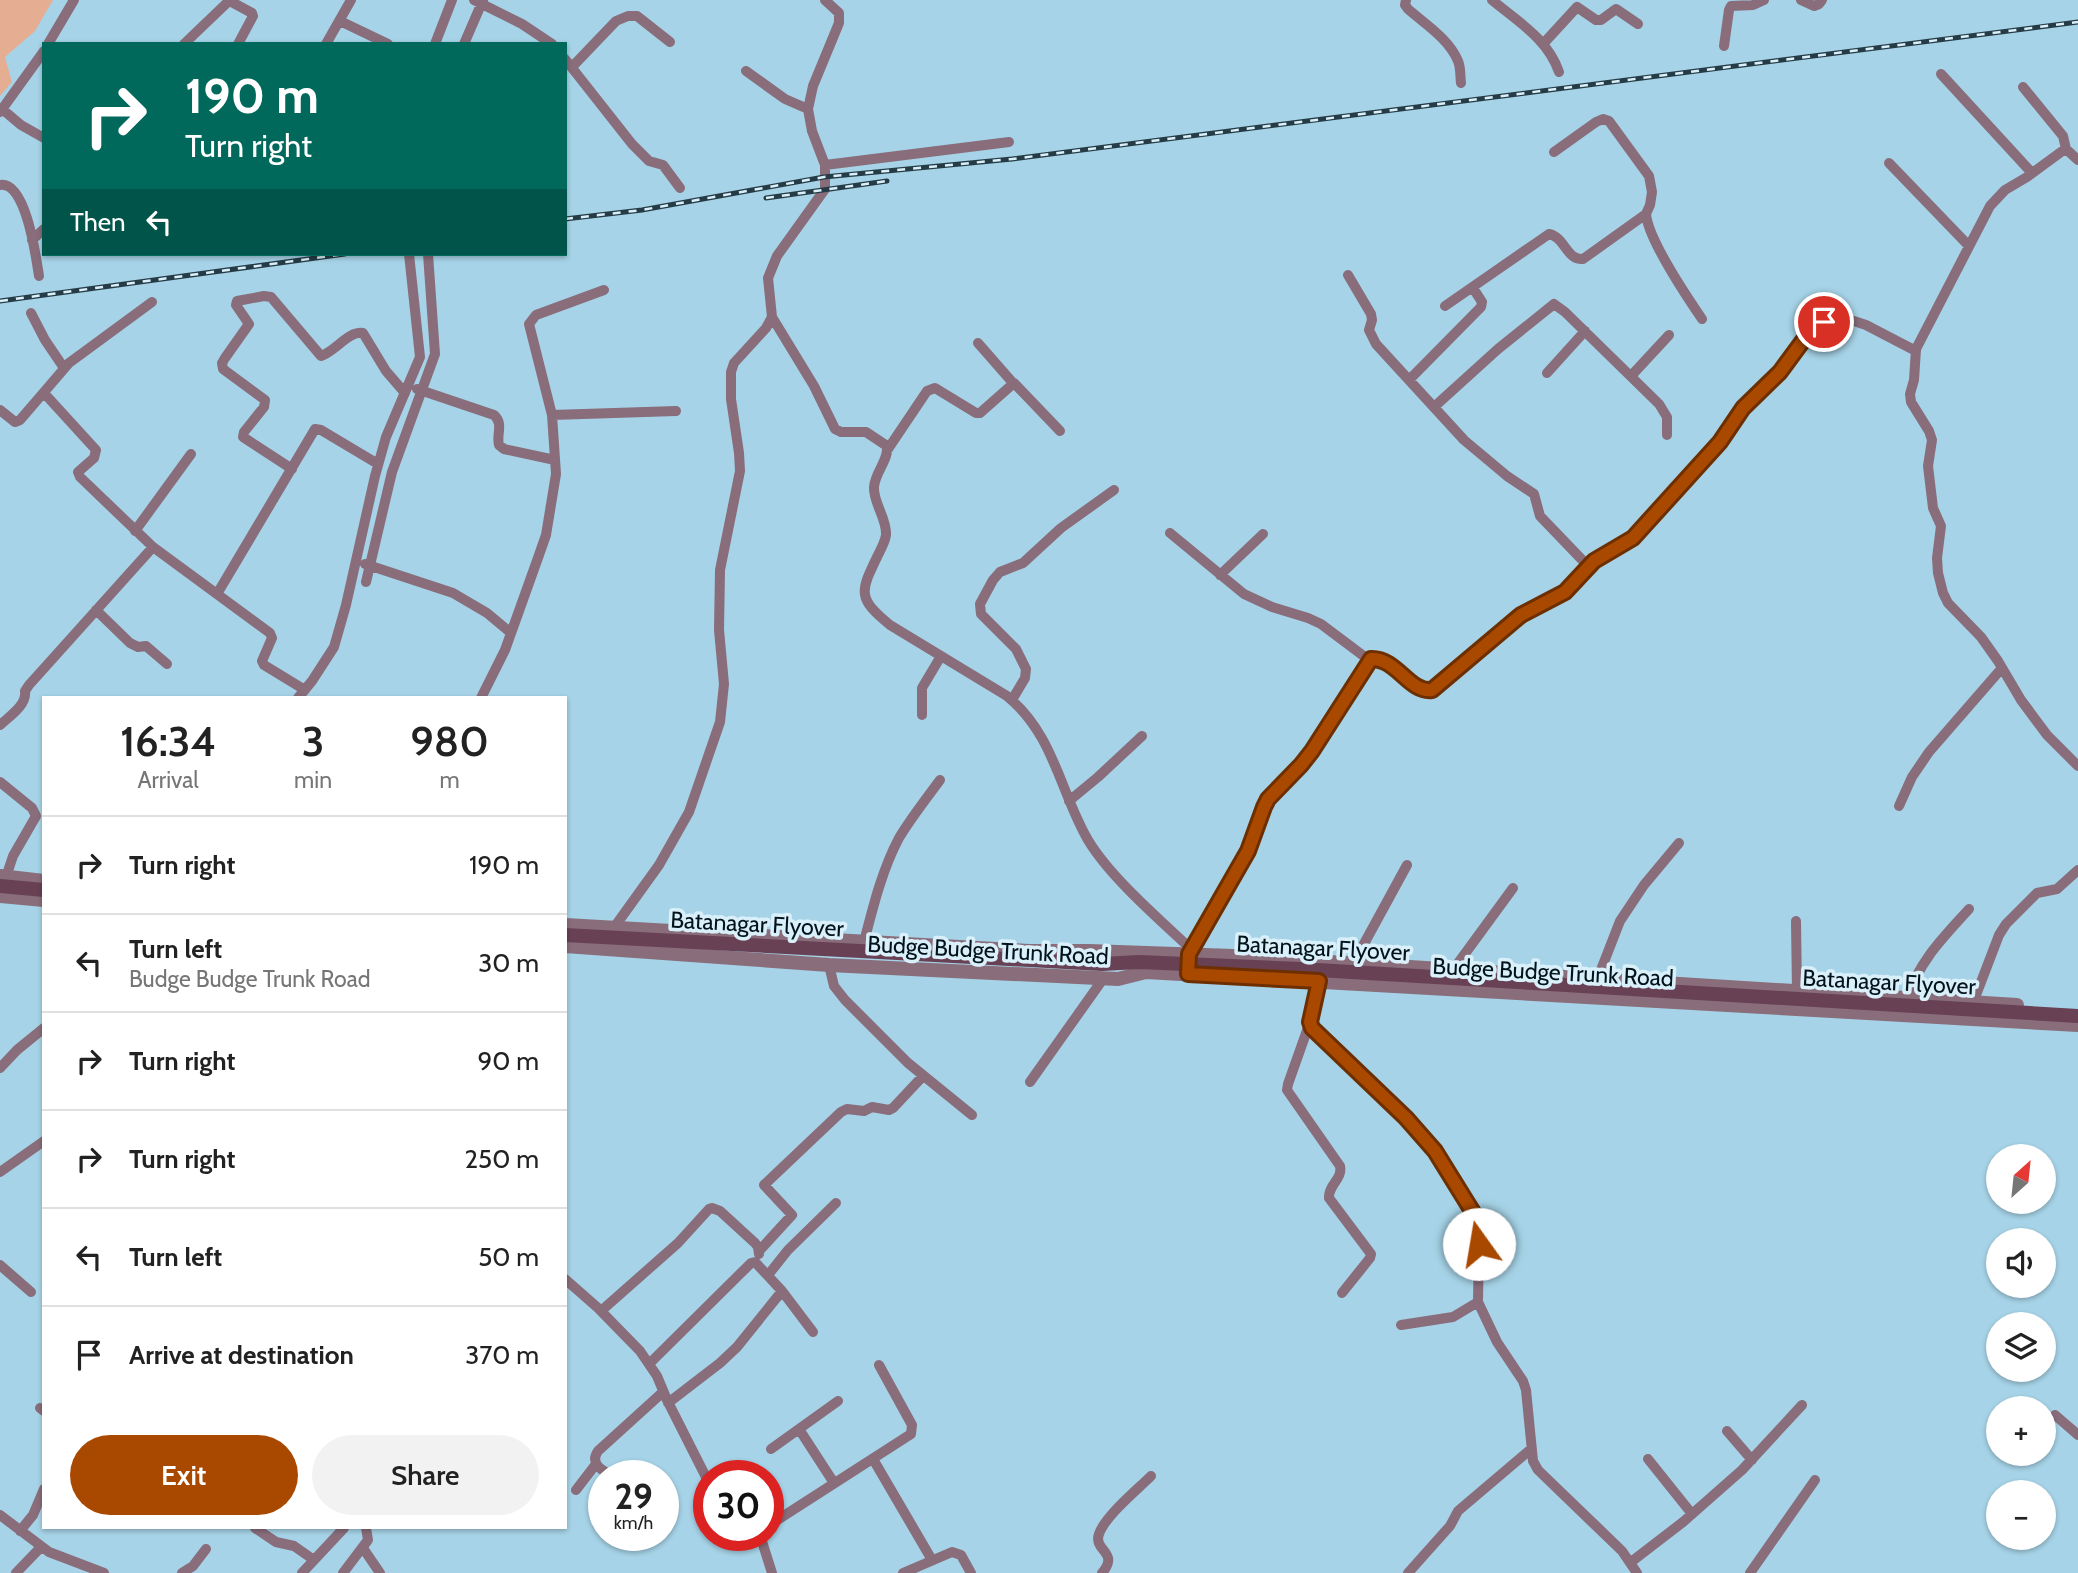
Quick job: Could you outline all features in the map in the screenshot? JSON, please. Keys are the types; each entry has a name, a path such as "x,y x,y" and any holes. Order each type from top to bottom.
{"main road":[{"path":"2,880 42,890"},
{"name":"Batanagar Flyover","path":"567,935 1102,964 1139,962 1301,969 2078,1016"}],"street":[{"path":"49,42 74,0"},
{"path":"186,42 229,0 253,16 239,42"},
{"path":"327,42 351,0"},
{"path":"436,42 452,0"},
{"path":"825,0 839,13 839,23 813,86 808,109 812,131 825,166 825,189 799,222 771,267 768,287 772,317 814,386 835,429 841,432 866,432 885,442 888,449"},
{"path":"1406,0 1408,9 1446,42 1456,57 1461,83"},
{"path":"1492,0 1543,44 1554,57 1559,72"},
{"path":"1724,46 1731,6 1753,5 1764,0"},
{"path":"1801,0 1814,6 1822,0"},
{"path":"465,42 478,1 549,42"},
{"path":"1543,44 1577,7 1596,20 1601,20 1616,9 1638,23"},
{"path":"670,42 637,16 628,16 616,21 569,63 632,144 649,161 663,166 680,188"},
{"path":"340,21 384,42"},
{"path":"42,54 1,110 42,137"},
{"path":"746,71 785,99 808,109"},
{"path":"1941,74 2032,173"},
{"path":"2022,87 2063,136 2066,149 2078,160"},
{"path":"1554,152 1596,122 1603,119 1609,121 1649,176 1652,192 1646,214 1649,226 1660,250 1702,319"},
{"path":"825,166 1009,142"},
{"path":"2066,149 2005,190 1990,206 1916,351 1911,402 1932,440 1928,466 1933,508 1941,526 1937,558 1943,593 1948,603 1981,637 2047,734 2078,766"},
{"path":"1889,163 1968,245"},
{"path":"0,185 9,185 17,194 32,240 39,276"},
{"path":"1445,306 1549,233 1558,237 1578,260 1646,214"},
{"path":"32,240 42,231"},
{"path":"366,582 414,389 420,348 409,256"},
{"path":"44,393 96,450 94,458 78,474 153,547 272,635 272,641 262,661 301,694 334,647 378,464 390,426 435,354 428,256"},
{"path":"1348,275 1371,314 1369,330 1376,344 1481,456 1534,494 1540,516 1588,566"},
{"path":"1409,380 1481,307 1482,302 1473,288"},
{"path":"482,696 505,650 545,534 556,474 552,415 530,330 531,319 604,290"},
{"path":"292,470 243,437 264,407 265,400 223,369 222,363 249,324 236,305 237,301 264,296 276,301 321,356 356,333 363,333 386,371 414,389 494,415 500,424 499,445 504,449 555,460"},
{"path":"0,410 17,422 64,368 152,302"},
{"path":"1434,407 1498,349 1550,306 1556,305 1663,410 1668,425 1667,435"},
{"path":"31,313 64,368"},
{"path":"613,929 659,865 689,811 720,722 724,684 719,620 720,570 740,471 731,372 734,363 766,328 772,317"},
{"path":"1170,533 1254,600 1321,624 1359,653 1371,659 1383,660 1422,690 1432,690 1521,615 1565,592 1602,554 1633,538 1720,442 1743,408 1780,372 1818,325 1831,320 1854,321 1916,351"},
{"path":"1547,373 1585,331"},
{"path":"1631,376 1669,335"},
{"path":"978,343 1060,431"},
{"path":"1013,383 980,413 935,388 931,389 888,449 874,487 886,533 867,579 865,598 872,610 890,625 1012,700 1026,715 1051,754 1069,801 1097,854 1191,952"},
{"path":"552,415 676,411"},
{"path":"217,594 313,431 318,429 378,464"},
{"path":"135,531 191,454"},
{"path":"1012,700 1025,678 1026,669 1016,649 981,614 980,604 1000,572 1023,563 1061,528 1114,490"},
{"path":"1220,575 1263,534"},
{"path":"0,725 24,702 25,691 29,685 153,547"},
{"path":"355,562 453,593 486,613 511,633"},
{"path":"96,610 130,643 138,647 146,646 167,664"},
{"path":"922,715 922,688 941,656"},
{"path":"1188,974 1191,952 1248,851 1268,799 1312,751 1371,659"},
{"path":"1899,806 1912,777 1929,752 2002,668"},
{"path":"1069,801 1142,736"},
{"path":"864,942 874,901 893,850 940,780"},
{"path":"0,782 32,808 36,816 2,880 42,881"},
{"path":"1597,980 1620,921 1644,885 1679,843"},
{"path":"1353,964 1407,865"},
{"path":"1973,1003 1999,934 2006,924 2037,893 2057,889 2078,870"},
{"path":"1453,970 1513,888"},
{"path":"0,896 42,900"},
{"path":"1907,998 1924,960 1969,909"},
{"path":"1796,922 1797,992"},
{"name":"Budge Budge Trunk Road","path":"567,925 1029,951 1191,952 2078,1009"},
{"name":"Budge Budge Trunk Road","path":"567,946 829,965 1103,979 1118,979 1146,972 1188,974 2078,1026"},
{"path":"829,965 834,986 845,1000 923,1076 972,1115"},
{"path":"1030,1082 1103,979"},
{"path":"1319,981 1310,1022 1287,1090 1340,1166 1340,1175 1330,1189 1329,1198 1371,1254 1342,1293"},
{"path":"1310,1022 1312,1028 1406,1118 1435,1151 1474,1214 1479,1244 1478,1302 1497,1342 1523,1381 1533,1461 1538,1470 1622,1551 1637,1573"},
{"path":"0,1068 42,1030"},
{"path":"649,1364 758,1257 792,1215 764,1185 841,1112 847,1109 864,1111 872,1107 889,1110 923,1076"},
{"path":"0,1172 42,1142"},
{"path":"768,1275 836,1203"},
{"path":"601,1311 712,1208 720,1211 758,1247 758,1257 768,1275 813,1332"},
{"path":"0,1265 31,1292"},
{"path":"567,1281 640,1351 657,1376 698,1460"},
{"path":"596,1460 598,1451 666,1397 720,1363 737,1347 782,1291"},
{"path":"1401,1325 1453,1317 1478,1302"},
{"path":"784,1516 909,1436 912,1424 879,1365"},
{"path":"771,1449 838,1401"},
{"path":"1631,1562 1692,1514 1752,1460 1802,1405"},
{"path":"2056,1416 2078,1435"},
{"path":"799,1429 834,1483"},
{"path":"1727,1431 1752,1460"},
{"path":"1408,1573 1450,1526 1458,1511 1531,1449"},
{"path":"873,1459 932,1560"},
{"path":"1648,1459 1692,1514"},
{"path":"576,1490 588,1474"},
{"path":"1102,1573 1109,1560 1098,1541 1100,1532 1116,1511 1151,1476"},
{"path":"1750,1573 1815,1480"},
{"path":"20,1531 33,1515 42,1494"},
{"path":"0,1516 41,1547 104,1573"},
{"path":"256,1529 276,1542 294,1546 314,1560"},
{"path":"302,1573 343,1529"},
{"path":"343,1573 369,1537 366,1529"},
{"path":"16,1573 41,1547"},
{"path":"363,1548 380,1573"},
{"path":"182,1573 193,1566 206,1549"},
{"path":"765,1551 772,1573"},
{"path":"903,1573 952,1552 961,1555 971,1573"}],"shaded area":[{"path":"0,0 53,0 35,31 5,57 12,82 0,96"}],"railway":[{"path":"567,219 642,210 824,177 1012,159 2078,22"},
{"path":"766,198 887,181"},
{"path":"0,301 330,256"}],"route":[{"path":"1479,1244 1474,1214 1435,1151 1406,1118 1312,1028 1310,1022 1319,981 1188,974 1189,954 1248,851 1268,799 1312,751 1371,659 1378,658 1390,663 1422,690 1432,690 1521,615 1565,592 1602,554 1633,538 1720,442 1743,408 1780,372 1805,338 1824,322"}]}
